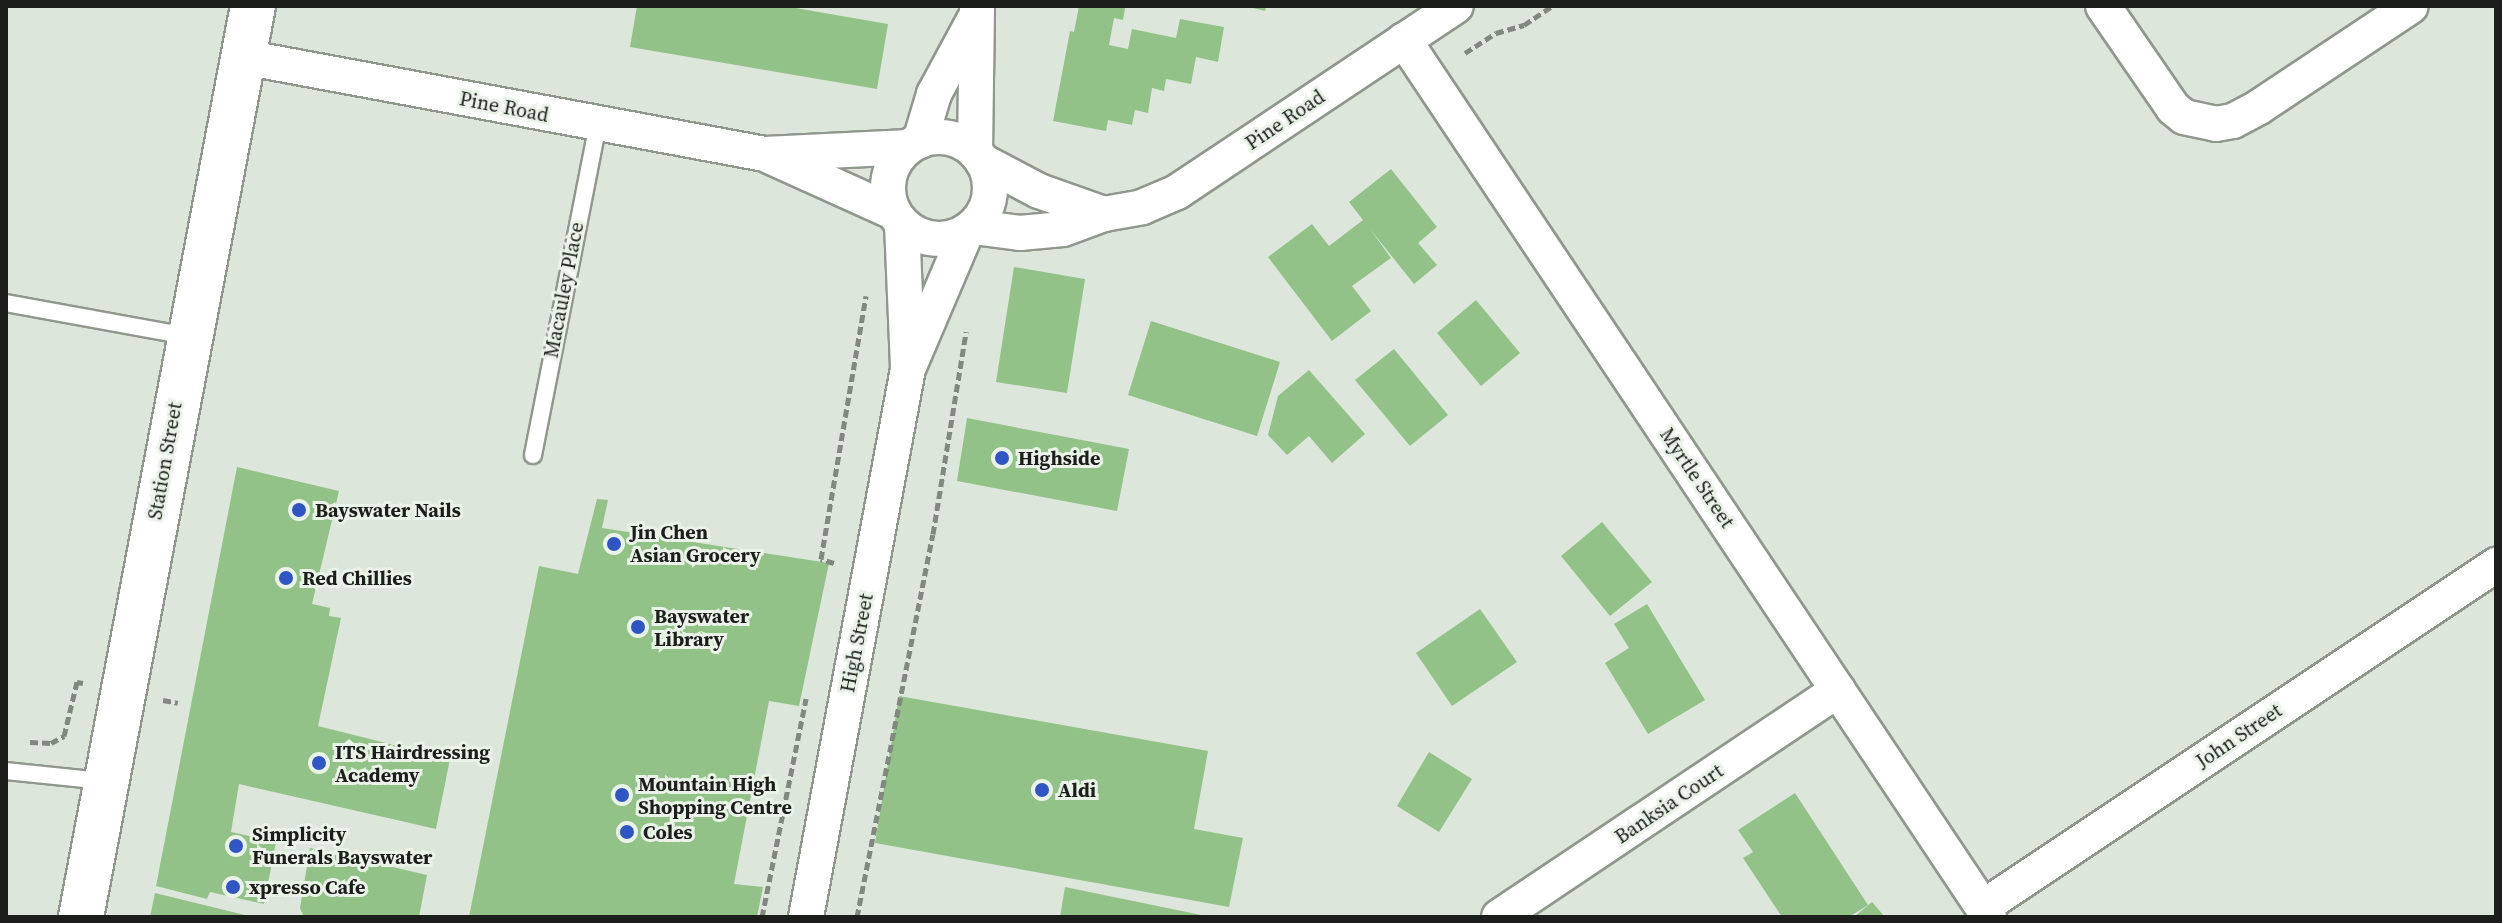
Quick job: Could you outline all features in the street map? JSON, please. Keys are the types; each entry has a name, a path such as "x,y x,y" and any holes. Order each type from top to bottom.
{"main road":[{"name":"Station Street","path":"81,917 188,336 253,6"}],"street":[{"name":"Pine Road","path":"970,229 1020,233 1063,229 1104,214 1142,207 1177,192 1456,6"},
{"path":"2103,6 2173,108 2184,117 2216,124 2233,121 2259,107 2411,6"},
{"path":"914,144 934,94 976,13"},
{"path":"976,13 979,157 989,178 990,196 984,213 970,229 945,240 922,237 898,218 888,195 889,177 896,160 914,144 939,137 959,141 979,157 1039,191 1104,214"},
{"name":"Myrtle Street","path":"1404,40 1986,912"},
{"name":"Pine Road","path":"243,57 765,154 914,144"},
{"name":"Pine Road","path":"765,154 898,218"},
{"name":"High Street","path":"898,218 908,369"},
{"name":"High Street","path":"806,917 908,369 970,229"},
{"name":"John Street","path":"1986,912 2496,565"},
{"name":"Banksia Court","path":"1499,917 1838,690"}],"lane":[{"name":"Macauley Place","path":"533,455 598,125"},
{"path":"6,303 188,336"},
{"path":"6,771 106,781"}],"path":[{"path":"1465,53 1496,33 1524,25 1552,6"},
{"path":"832,576 835,561 821,559 867,289"},
{"path":"857,917 933,534 966,330"},
{"path":"21,742 51,743 64,736 77,682"},
{"path":"762,917 809,684"}],"building":[{"path":"637,6 784,6 888,24 877,89 630,47"},
{"path":"1079,6 1125,8 1123,20 1114,18 1109,45 1128,49 1132,29 1176,38 1180,19 1224,27 1218,62 1196,57 1191,84 1166,79 1164,91 1152,88 1148,113 1135,110 1132,125 1108,120 1106,131 1053,121 1070,31 1074,32"},
{"path":"1245,6 1266,6 1265,11"},
{"path":"1391,169 1437,227 1418,243 1437,265 1414,284 1370,229 1391,258 1352,286 1371,311 1332,341 1268,257 1312,224 1329,246 1363,220 1349,202"},
{"path":"1014,267 1085,279 1067,393 996,382"},
{"path":"1476,300 1520,353 1481,386 1437,333"},
{"path":"1151,321 1280,362 1257,436 1128,395"},
{"path":"1394,349 1448,415 1410,446 1355,380"},
{"path":"1309,370 1365,434 1332,463 1309,436 1287,455 1268,435 1278,396"},
{"path":"967,418 1129,449 1117,511 957,481"},
{"path":"237,467 339,491 312,604 330,608 329,616 341,618 318,726 450,759 436,829 239,784 231,832 276,842 264,904 210,892 207,899 156,886"},
{"name":"Mountain High Shopping Centre","path":"597,499 608,500 602,528 829,563 799,706 769,701 734,884 763,887 757,917 469,917 539,566 578,574"},
{"path":"1602,522 1652,582 1610,616 1561,556"},
{"path":"1647,604 1705,700 1648,734 1605,663 1629,648 1614,624"},
{"path":"1480,609 1517,662 1452,706 1416,653"},
{"name":"Aldi","path":"899,696 1208,751 1194,829 1243,838 1229,907 875,843"},
{"path":"1429,752 1472,779 1439,832 1397,806"},
{"path":"1795,793 1868,905 1849,917 1782,917 1743,858 1753,852 1738,830"},
{"path":"310,848 427,875 419,917 304,917 300,908"},
{"path":"1065,887 1206,916 1060,917"},
{"path":"155,893 249,916 249,917 150,917"},
{"path":"1872,902 1885,917 1854,917 1867,906"}],"place":[{"name":"Highside","path":"1002,458"},
{"name":"Bayswater Nails","path":"299,510"},
{"name":"Jin Chen Asian Grocery","path":"614,544"},
{"name":"Red Chillies","path":"286,578"},
{"name":"Bayswater Library","path":"638,627"},
{"name":"ITS Hairdressing Academy","path":"319,763"},
{"name":"Aldi","path":"1042,790"},
{"name":"Mountain High Shopping Centre","path":"622,795"},
{"name":"Coles","path":"627,832"},
{"name":"Simplicity Funerals Bayswater","path":"236,846"},
{"name":"xpresso Cafe","path":"233,887"}]}
